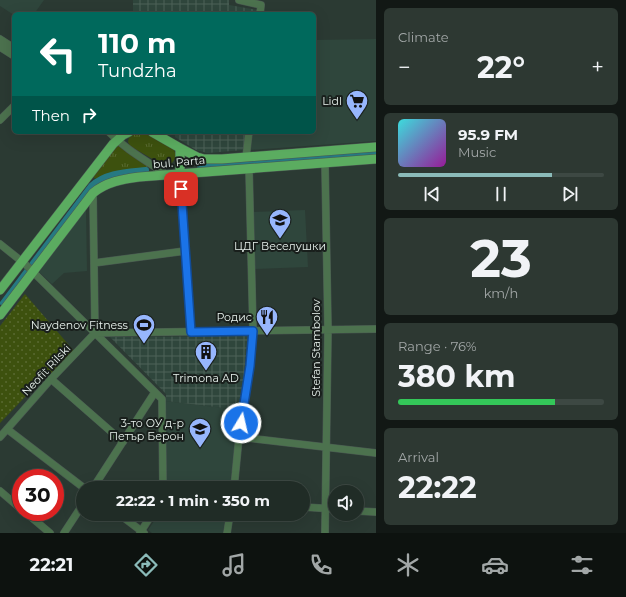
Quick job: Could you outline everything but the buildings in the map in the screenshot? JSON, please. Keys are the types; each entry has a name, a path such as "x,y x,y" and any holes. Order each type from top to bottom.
{"main road":[{"name":"bul. Parta","path":"0,315 28,266 117,140 125,134"},
{"name":"bul. Parta","path":"156,134 197,157 204,159 376,147"},
{"path":"180,148 180,174"},
{"path":"167,175 176,166 180,159"},
{"name":"bul. Parta","path":"0,290 28,266 97,189 109,184 139,177 376,159"}],"street":[{"path":"239,0 260,5 260,12"},
{"path":"0,39 12,47"},
{"path":"0,47 12,55"},
{"path":"0,120 12,108"},
{"path":"111,134 137,155 167,175"},
{"path":"246,157 249,134"},
{"name":"Stefan Stambolov","path":"325,163 328,330 326,533"},
{"path":"235,481 239,437 250,366 253,331 249,168"},
{"path":"180,174 191,332"},
{"path":"93,193 95,333"},
{"path":"0,244 28,266 162,399 163,481"},
{"path":"94,263 185,251"},
{"path":"95,333 376,329"},
{"name":"Neofit Rilski","path":"0,437 51,379 95,333"},
{"path":"51,379 123,442"},
{"path":"98,481 155,392"},
{"path":"7,429 76,482"},
{"path":"239,437 374,453"},
{"path":"0,491 12,501"},
{"path":"310,507 326,508"},
{"path":"364,511 376,512"},
{"path":"64,533 76,515"},
{"path":"36,521 50,533"},
{"path":"128,521 141,532 148,521"},
{"path":"227,533 229,521"}],"shaded area":[{"path":"0,0 44,0 35,12 12,12 12,14 0,6"},
{"path":"133,0 229,0 229,5 258,10 258,12 133,12"},
{"path":"263,11 300,11 300,12"},
{"path":"376,39 376,141 249,150 251,134 316,134 316,40"},
{"path":"175,134 245,134 244,150 207,153 196,150 175,137"},
{"path":"86,210 87,271 64,273 52,284 39,272 55,250 57,241"},
{"name":"ЦДГ Веселушки","path":"305,210 308,267 255,269 253,212"},
{"path":"248,336 240,410 166,401 166,394 110,337"},
{"name":"3-то ОУ д-р Петър Берон","path":"166,401 240,410 231,481 166,481"},
{"path":"154,521 225,521 223,533 152,533 148,530"}],"green space":[{"path":"141,134 152,136 174,150 175,158 173,162 170,165 163,165 130,146 128,142 129,137"},
{"path":"116,144 147,166 147,168 108,173 96,179 93,177"},
{"path":"25,294 74,351 53,373 48,373 0,423 0,326"}],"waterway":[{"path":"200,166 376,153"},
{"path":"3,303 91,186 97,181 110,175 146,170"}],"place":[{"name":"Lidl","path":"357,120"},
{"name":"ЦДГ Веселушки","path":"280,240"},
{"name":"Родис","path":"267,336"},
{"name":"Naydenov Fitness","path":"144,344"},
{"name":"Trimona AD","path":"206,372"},
{"name":"3-то ОУ д-р Петър Берон","path":"200,448"}],"route":[{"path":"181,189 191,332 253,331 250,366 241,423"}]}
